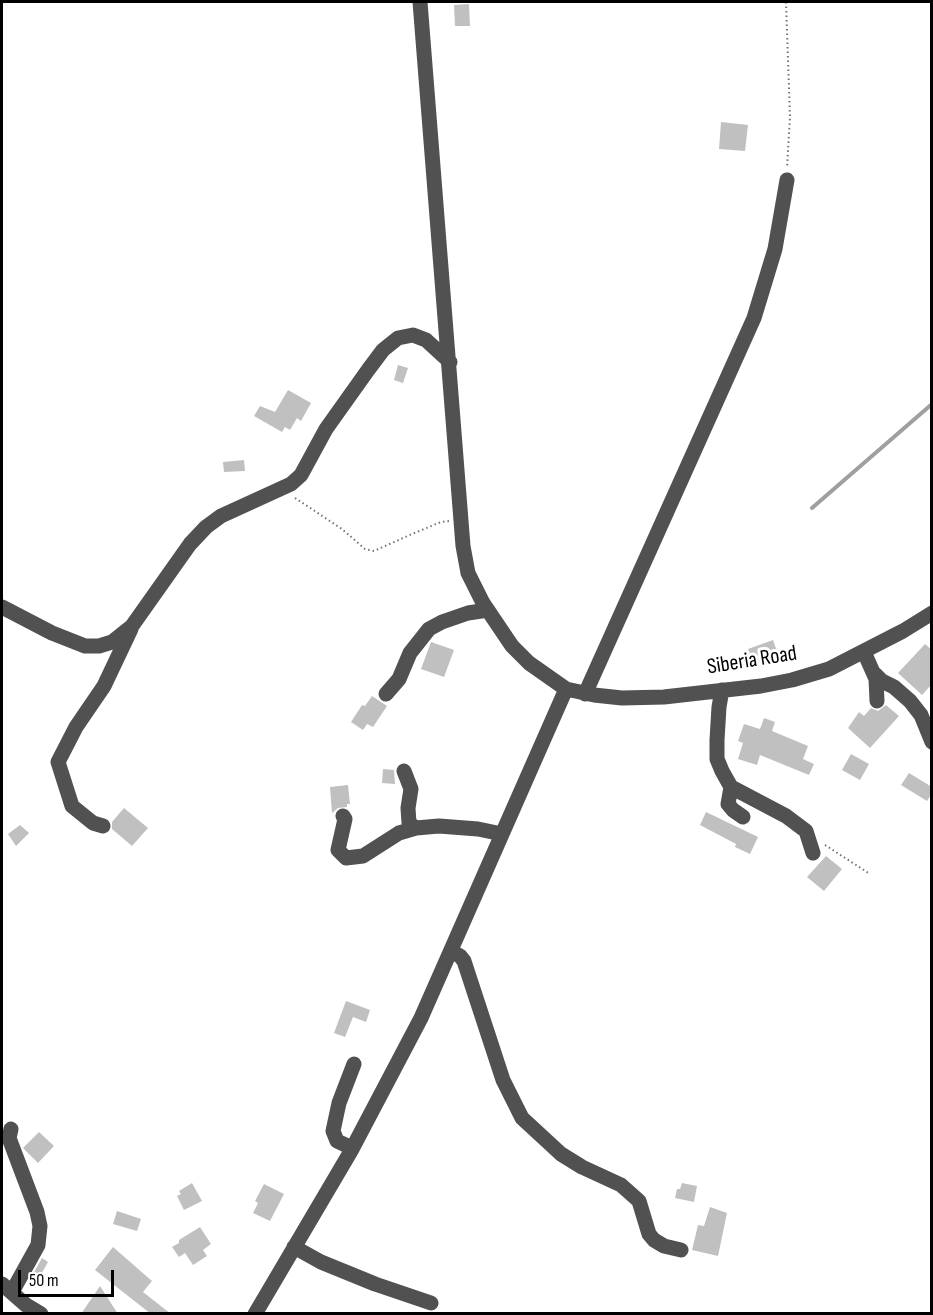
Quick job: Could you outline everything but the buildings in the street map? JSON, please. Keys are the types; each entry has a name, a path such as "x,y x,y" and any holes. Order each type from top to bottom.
{"street":[{"path":"255,1314 352,1148 421,1018 566,689 529,663 512,646 488,610 468,573 461,520 420,2"},
{"path":"585,694 754,318 775,249 787,180"},
{"path":"103,826 93,823 72,806 58,762 76,727 104,686 132,627 190,544 220,516 291,484 300,475 326,429 368,370 383,350 398,338 413,336 426,340 450,362"},
{"path":"2,607 52,633 85,646 99,646 112,642 132,627"},
{"path":"386,694 399,679 410,653 429,629 468,613 488,610"},
{"name":"Siberia Road","path":"566,689 585,694 648,698 792,680 829,669 932,613"},
{"path":"864,652 874,674 877,701"},
{"path":"874,674 910,701 921,715 932,742"},
{"path":"723,690 719,707 717,759 731,787 786,816 806,831 813,853"},
{"path":"404,771 411,789 408,808 409,823 416,828"},
{"path":"731,787 728,804 743,818"},
{"path":"343,816 345,819 338,850 346,858 363,856 399,833 416,828 478,829 502,834"},
{"path":"451,951 464,961 503,1080 522,1118 561,1154 582,1167 621,1185 639,1201 649,1234 654,1240 664,1246 681,1250"},
{"path":"352,1148 337,1142 333,1131 339,1103 354,1064"},
{"path":"11,1129 9,1138 37,1212 40,1226 38,1245 7,1288 26,1305 41,1314"},
{"path":"294,1247 332,1267 431,1304"}],"path":[{"path":"786,2 790,117 787,180"},
{"path":"277,491 298,499 342,529 365,549 374,551 441,522 461,520"},
{"path":"806,831 870,874"}],"waterway":[{"path":"812,508 932,404"}]}
